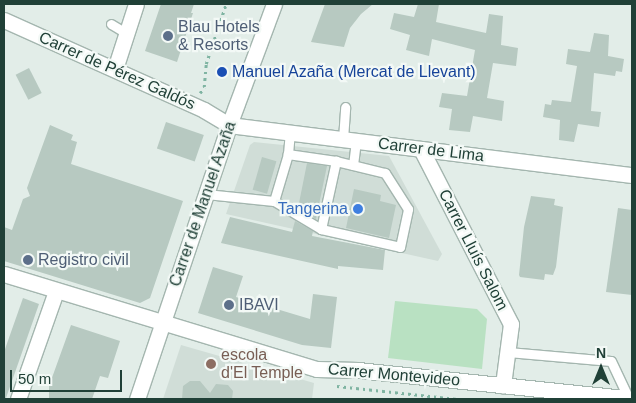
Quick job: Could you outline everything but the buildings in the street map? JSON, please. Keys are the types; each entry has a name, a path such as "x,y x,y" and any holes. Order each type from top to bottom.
{"street":[{"path":"115,69 136,4"},
{"name":"Carrer de Manuel Azaña","path":"137,399 229,124 274,6"},
{"name":"Carrer de Pérez Galdós","path":"4,20 204,110 229,124"},
{"name":"Carrer de Lima","path":"229,124 632,175"},
{"name":"Carrer Lluís Salom","path":"421,149 511,324 503,385"},
{"name":"Carrer Montevideo","path":"4,274 317,369 358,370 630,399"},
{"path":"18,399 56,291"}],"lane":[{"path":"111,24 126,33"},
{"path":"345,107 353,166"},
{"path":"274,201 288,154 290,132"},
{"path":"206,194 274,201 321,229 400,247 408,209 385,173 336,161 288,154"},
{"path":"321,229 336,161"},
{"path":"508,352 611,361 630,399"}],"path":[{"path":"334,386 457,399"}],"shaded area":[{"path":"254,142 389,156 442,254 438,261 226,214 250,145"},
{"name":"escola d'El Temple","path":"181,345 314,383 312,399 163,399"}],"green space":[{"path":"395,301 477,309 487,319 482,369 388,358"}],"place":[{"name":"Blau Hotels & Resorts","path":"168,36"},
{"name":"Manuel Azaña (Mercat de Llevant)","path":"222,72"},
{"name":"Tangerina","path":"358,209"},
{"name":"Registro civil","path":"28,260"},
{"name":"IBAVI","path":"229,305"},
{"name":"escola d'El Temple","path":"211,364"}]}
